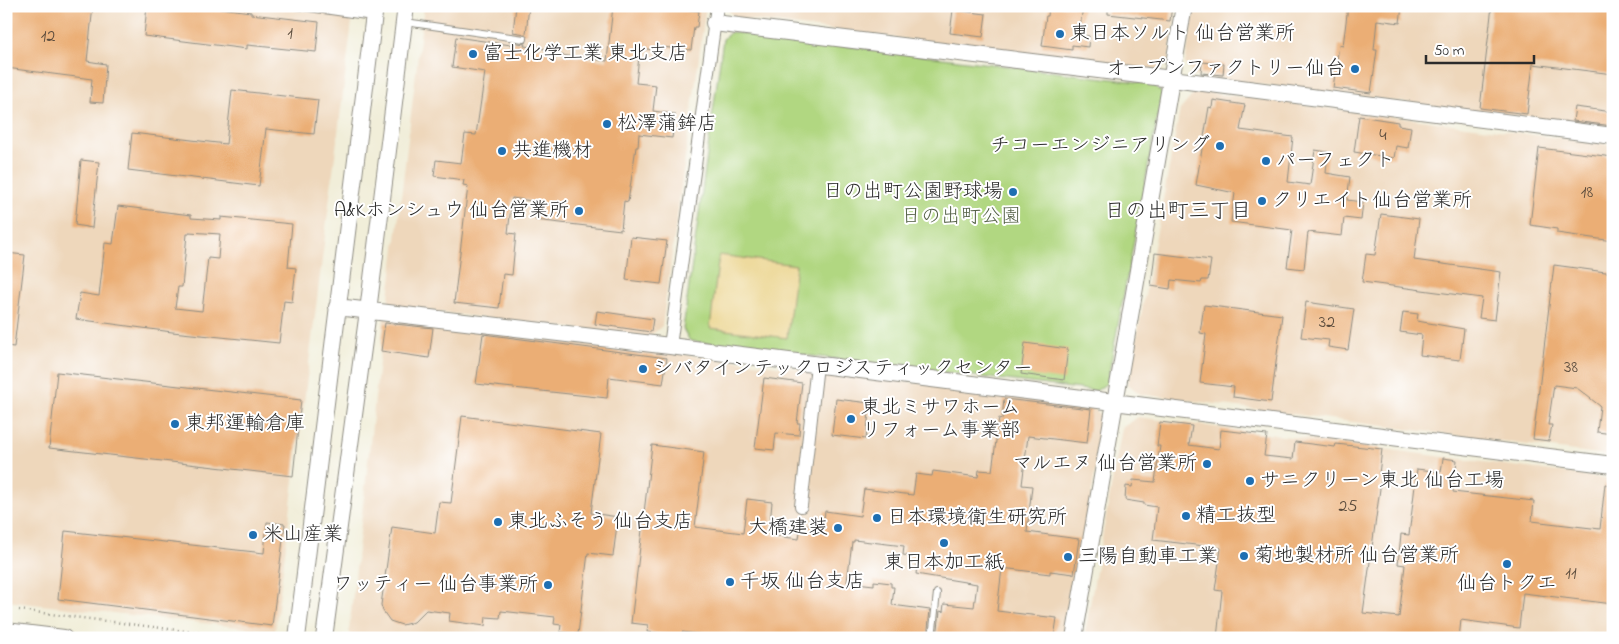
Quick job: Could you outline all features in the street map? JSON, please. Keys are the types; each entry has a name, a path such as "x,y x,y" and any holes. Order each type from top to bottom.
{"street":[{"path":"670,346 717,6"},
{"path":"1074,638 1184,6"},
{"path":"297,638 374,12"},
{"path":"324,638 368,311 405,14"},
{"path":"714,24 1172,79 1613,136"},
{"path":"337,308 670,346 1613,465"},
{"path":"801,506 817,365"},
{"path":"6,631 64,638"}],"lane":[{"path":"295,6 374,12"},
{"path":"405,14 524,38"},
{"path":"932,638 937,593"}],"path":[{"path":"19,610 240,638"}],"shaded area":[{"path":"6,6 354,6 275,631 6,601"},
{"path":"424,6 706,6 662,326 649,337 388,306"},
{"path":"725,6 1177,6 1169,59 1157,70 735,18"},
{"path":"1195,6 1613,6 1613,128 1194,76 1185,63"},
{"path":"1196,91 1613,145 1613,456 1140,394 1128,384 1180,110"},
{"path":"384,318 1090,404 1104,419 1067,638 353,638 349,631"},
{"path":"1138,417 1613,479 1613,638 1084,638 1122,428"}],"green space":[{"name":"日の出町公園","path":"731,32 1153,84 1162,93 1107,383 1096,391 690,341 683,329 723,39"}],"sand":[{"path":"719,255 796,265 787,338 710,328"}],"building":[{"path":"6,6 93,6 87,61 106,64 103,103 90,102 92,79 6,68"},
{"path":"147,6 204,6 319,22 316,52 247,45 247,49 144,36"},
{"path":"516,6 529,6 526,34 513,32"},
{"path":"613,6 680,6 680,9 699,11 697,27 694,27 691,50 661,47 661,51 640,48 636,83 656,85 653,111 675,114 672,138 639,134 628,202 624,201 621,230 535,220 538,202 512,198 508,233 516,234 512,275 503,274 499,308 454,303 468,186 463,185 464,180 434,176 436,160 461,163 465,134 476,135 485,72 452,67 456,37 511,45 511,42 525,44 524,46 553,50 552,54 607,61"},
{"path":"1049,6 1083,6 1079,35 1089,36 1088,47 1072,45 1072,50 1042,46"},
{"path":"1108,6 1172,6 1170,21 1108,14"},
{"path":"1348,6 1402,6 1400,23 1377,20 1374,50 1377,50 1371,93 1333,88 1339,45 1343,46"},
{"path":"1492,6 1613,6 1613,74 1533,64 1527,114 1480,108"},
{"path":"953,10 986,14 983,37 950,33"},
{"path":"1202,62 1224,64 1223,75 1201,73"},
{"path":"232,90 318,100 314,134 266,129 259,186 128,170 132,133 226,144"},
{"path":"1213,100 1245,105 1240,130 1293,137 1288,182 1310,185 1315,150 1328,152 1326,173 1350,177 1347,200 1363,202 1361,220 1344,218 1342,236 1308,232 1304,269 1287,267 1292,230 1231,222 1235,193 1196,185 1209,107 1212,108"},
{"path":"1575,107 1613,112 1613,126 1573,121"},
{"path":"1359,116 1398,122 1398,125 1411,127 1408,148 1396,146 1394,158 1354,152"},
{"path":"1539,148 1613,157 1613,241 1557,233 1557,229 1530,225"},
{"path":"81,160 99,162 92,228 75,225"},
{"path":"118,206 191,215 191,218 221,220 221,217 292,224 288,267 296,268 292,302 284,301 279,343 172,332 76,319 80,293 99,296 105,243 113,244","holes":["189,232 220,234 218,259 208,258 202,311 175,308 178,287 182,287 187,234"]},
{"path":"1381,214 1419,219 1414,260 1501,272 1495,320 1479,318 1482,298 1362,282 1366,254 1375,255"},
{"path":"631,237 667,241 661,284 626,280"},
{"path":"6,253 25,255 14,347 6,346"},
{"path":"1155,253 1211,260 1208,280 1202,280 1201,283 1171,280 1170,289 1151,286"},
{"path":"1554,265 1613,273 1613,434 1597,432 1600,406 1577,388 1554,385 1548,425 1552,425 1549,441 1533,439"},
{"path":"1306,302 1354,309 1348,350 1328,347 1329,340 1301,337"},
{"path":"1204,305 1282,315 1271,402 1233,397 1234,387 1200,383 1206,334 1200,333"},
{"path":"597,311 653,319 651,332 595,324"},
{"path":"1403,312 1418,314 1417,321 1464,329 1460,360 1420,355 1422,335 1400,332"},
{"path":"385,323 433,328 429,358 381,351"},
{"path":"483,334 667,358 663,384 609,377 607,398 476,384"},
{"path":"1025,343 1068,349 1064,380 1021,374"},
{"name":"東邦運輸倉庫","path":"57,372 301,400 293,476 49,448"},
{"path":"764,378 802,383 797,423 800,423 799,435 776,433 774,450 755,448"},
{"path":"836,399 870,403 866,439 832,435"},
{"path":"1004,399 1091,409 1087,443 1028,436 1022,485 1032,486 1027,532 1079,539 1074,574 1050,571 1050,574 1002,568 997,611 1057,618 1054,638 937,638 940,611 943,612 944,604 974,607 977,584 916,574 918,557 903,555 904,546 854,540 852,542 847,582 874,585 874,581 891,583 891,587 894,587 892,605 930,610 927,638 730,638 682,632 682,636 647,632 648,625 631,623 652,445 704,452 695,527 743,533 747,499 772,502 769,535 799,539 801,524 823,527 825,511 860,516 864,489 913,495 916,474 932,476 933,471 978,477 979,470 992,471 999,418 1002,419"},
{"path":"462,416 601,434 591,513 618,517 613,556 588,553 578,634 560,632 561,625 554,624 555,617 501,611 500,618 486,617 485,626 449,621 450,613 426,610 414,622 402,625 390,621 383,611 381,605 392,527 435,533 439,502 451,503"},
{"path":"1160,422 1192,426 1189,445 1219,449 1221,430 1267,435 1264,456 1293,459 1295,442 1335,447 1336,444 1382,449 1379,474 1382,474 1363,613 1399,617 1405,565 1398,564 1401,534 1409,535 1417,469 1441,472 1443,458 1457,460 1453,492 1534,501 1532,521 1600,529 1605,484 1613,485 1613,604 1523,593 1519,628 1461,620 1459,638 1217,638 1222,591 1215,590 1221,548 1153,540 1157,507 1125,500 1126,486 1132,487 1133,480 1155,482 1160,446 1157,446"},
{"path":"267,522 285,524 272,626 58,599 65,531 264,553"}],"place":[{"name":"東日本ソルト 仙台営業所","path":"1060,34"},
{"name":"富士化学工業 東北支店","path":"473,54"},
{"name":"オープンファクトリー仙台","path":"1355,69"},
{"name":"松澤蒲鉾店","path":"607,124"},
{"name":"チコーエンジニアリング","path":"1220,146"},
{"name":"共進機材","path":"502,151"},
{"name":"パーフェクト","path":"1266,161"},
{"name":"日の出町公園野球場","path":"1013,192"},
{"name":"クリエイト仙台営業所","path":"1262,201"},
{"name":"A&Kホンシュウ 仙台営業所","path":"579,211"},
{"name":"シバタインテックロジスティックセンター","path":"643,369"},
{"name":"東北ミサワホーム リフォーム事業部","path":"851,419"},
{"name":"東邦運輸倉庫","path":"175,424"},
{"name":"マルエヌ 仙台営業所","path":"1207,464"},
{"name":"サニクリーン東北 仙台工場","path":"1250,481"},
{"name":"精工抜型","path":"1186,516"},
{"name":"日本環境衛生研究所","path":"877,518"},
{"name":"東北ふそう 仙台支店","path":"498,522"},
{"name":"大橋建装","path":"838,528"},
{"name":"米山産業","path":"253,535"},
{"name":"東日本加工紙","path":"944,543"},
{"name":"菊地製材所 仙台営業所","path":"1244,556"},
{"name":"三陽自動車工業","path":"1068,557"},
{"name":"仙台トクエ","path":"1507,564"},
{"name":"千坂 仙台支店","path":"730,582"},
{"name":"ワッティー 仙台事業所","path":"548,585"}],"district":[{"name":"日の出町三丁目","path":"1178,212"}]}
